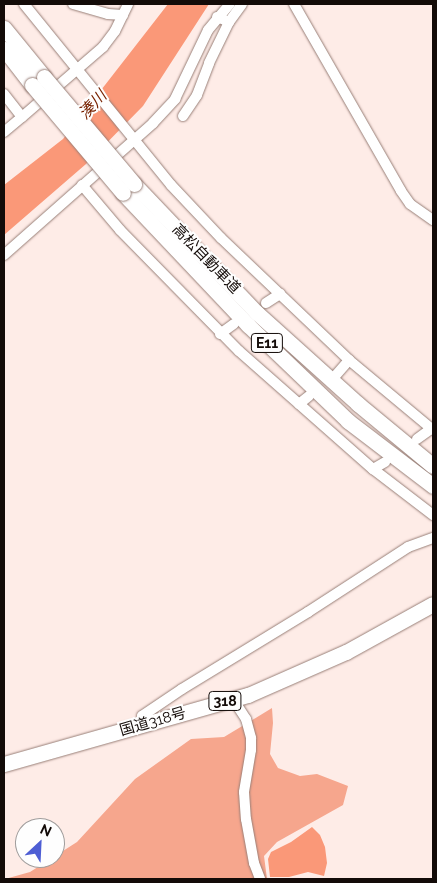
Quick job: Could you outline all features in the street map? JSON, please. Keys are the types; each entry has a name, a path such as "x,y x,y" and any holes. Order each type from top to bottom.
{"highway":[{"name":"高松自動車道","path":"4,28 38,81 128,188 248,325 341,414 429,482"},
{"name":"高松自動車道","path":"4,50 15,63 38,81"},
{"name":"高松自動車道","path":"128,188 258,313 358,404 433,466"},
{"name":"国道318号","path":"4,764 248,695 346,652 433,604"}],"street":[{"path":"24,4 177,192 349,360 432,429 417,439"},
{"path":"73,4 108,14 122,15"},
{"path":"4,132 80,73 115,31 128,4"},
{"path":"4,255 133,140 175,99 208,30 217,17 230,4"},
{"path":"183,116 197,94 208,62 229,22 242,4"},
{"path":"294,4 401,191 410,204 433,220"},
{"path":"217,17 229,22"},
{"path":"4,94 22,117"},
{"path":"82,185 120,230 220,334 373,469 433,515"},
{"path":"266,303 280,294"},
{"path":"220,334 234,324"},
{"path":"336,375 349,360"},
{"path":"299,404 309,396"},
{"path":"373,469 385,462"},
{"path":"142,725 142,716 182,689 308,612 408,547 433,538"},
{"path":"233,699 246,719 251,738 252,750 244,792 254,863 260,879"}],"shaded area":[{"path":"272,708 273,723 270,754 278,768 300,776 317,774 348,786 343,805 277,842 264,856 267,879 5,879 30,872 36,868 65,868 65,850 77,842 135,779 191,739 224,737"}],"water":[{"name":"湊川","path":"168,4 209,4 143,106 86,164 4,235 4,185 63,139"},
{"path":"312,827 320,835 325,847 327,863 324,876 308,872 289,877 270,877 268,859 271,852 291,842"}]}
